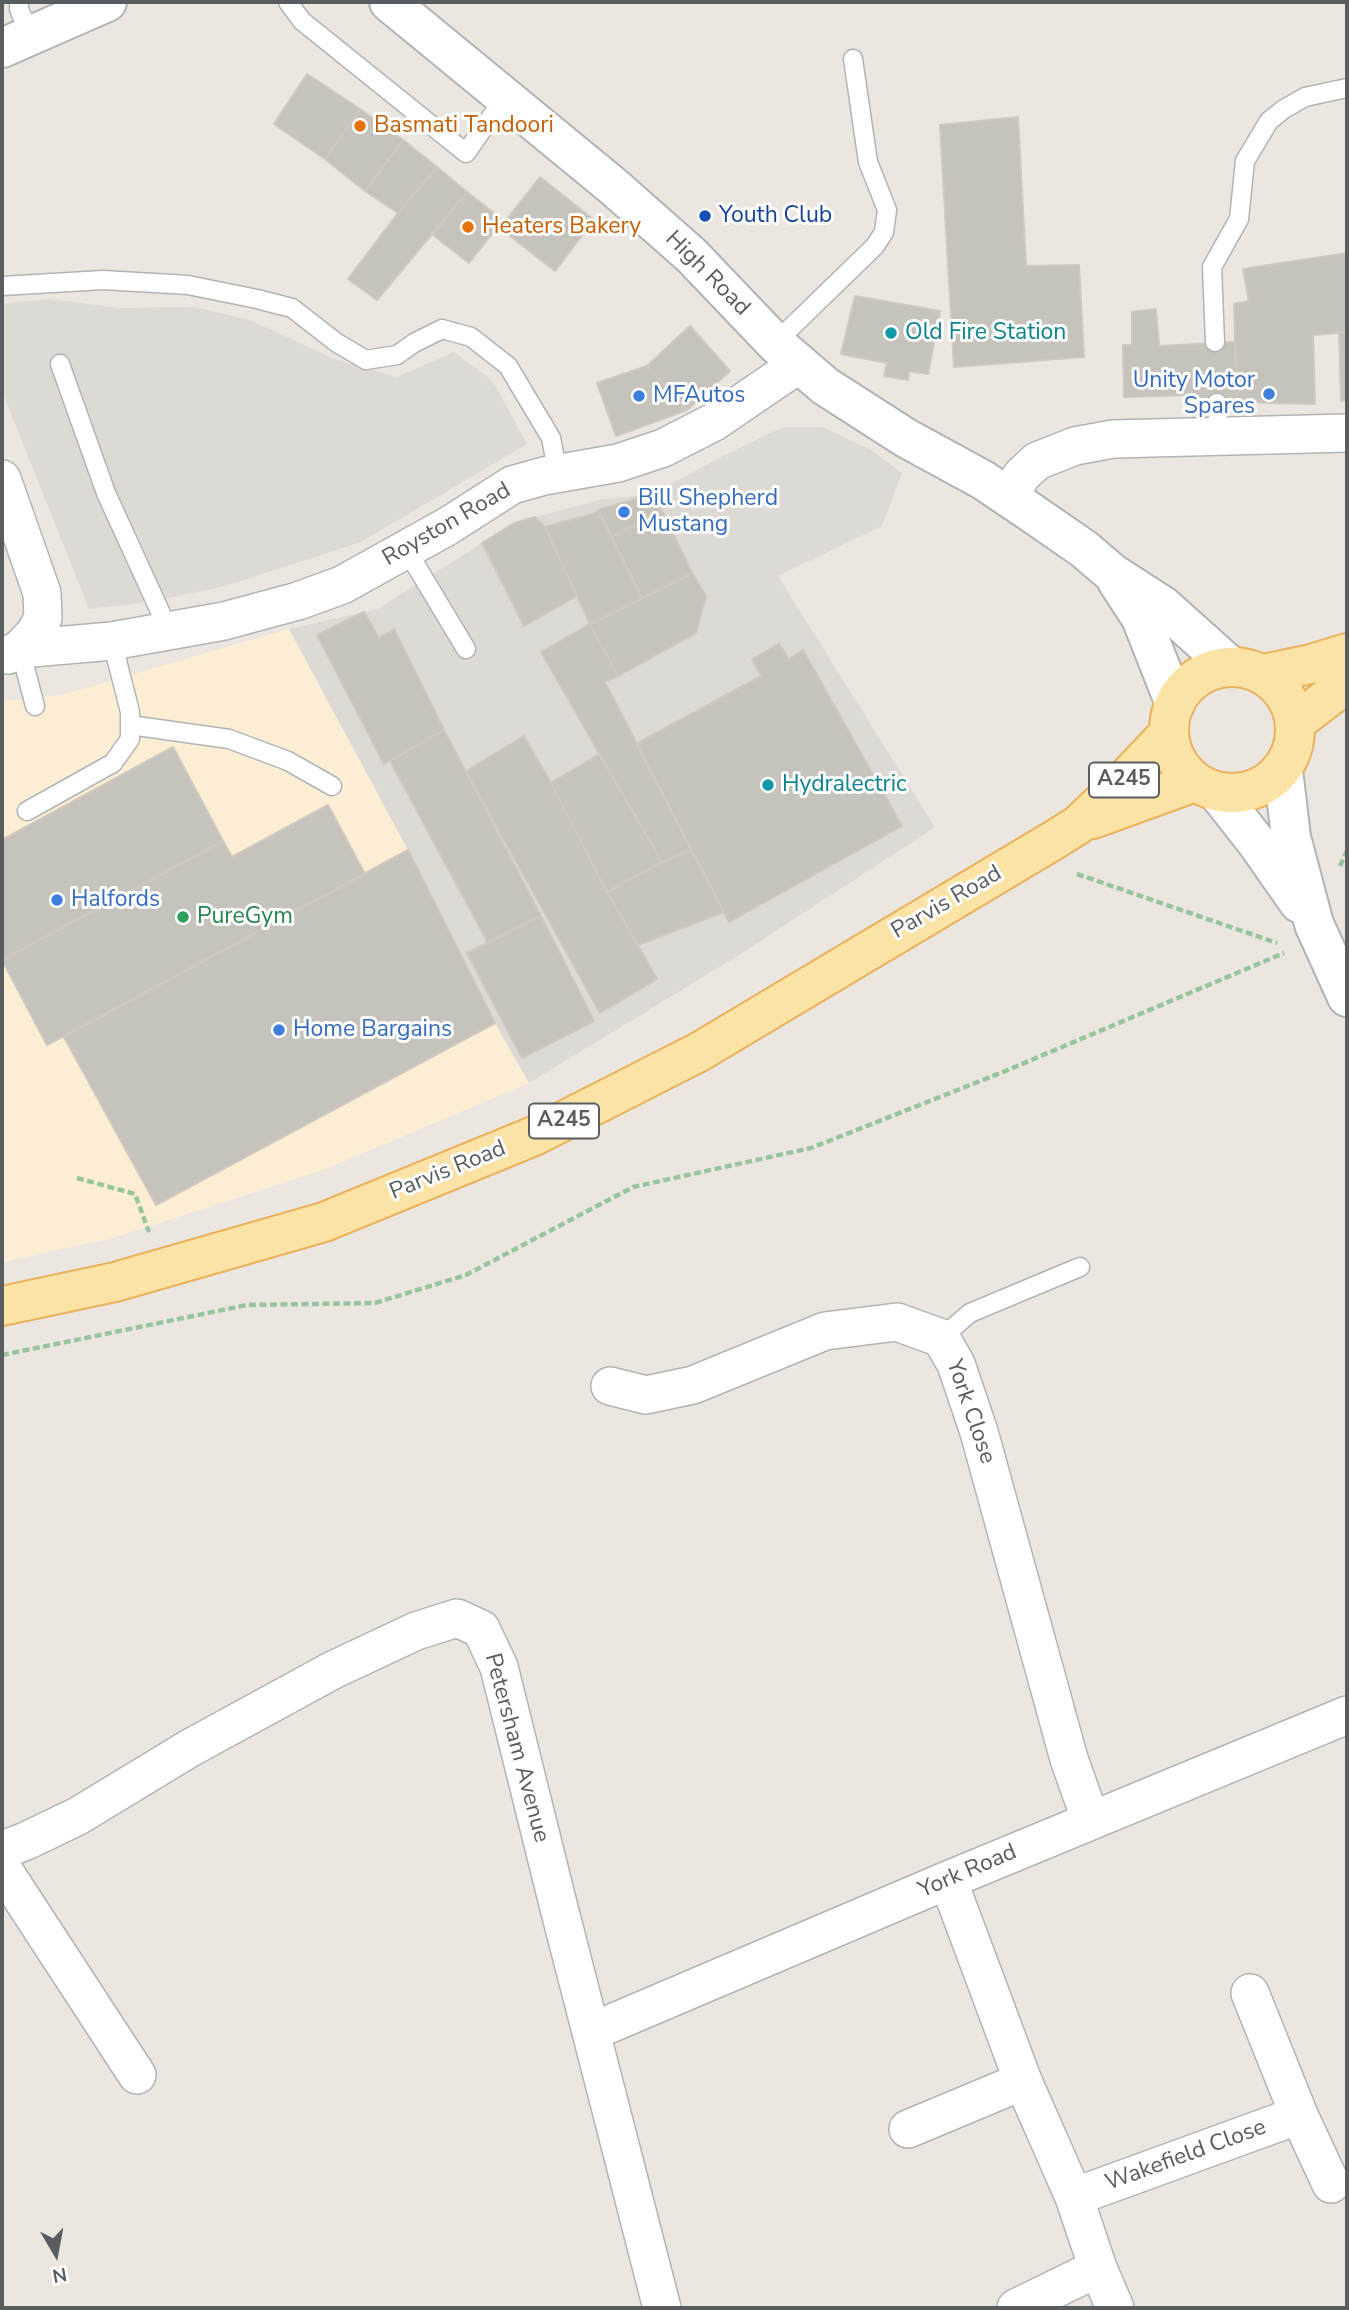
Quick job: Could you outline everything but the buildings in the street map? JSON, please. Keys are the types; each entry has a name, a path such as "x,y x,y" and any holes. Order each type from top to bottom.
{"main road":[{"path":"1247,671 1279,687 1285,695 1296,723 1295,740 1291,756 1283,770 1269,782 1253,790 1235,794 1206,787 1181,768 1172,752 1172,718 1185,689 1198,677 1213,669 1247,671 1311,664 1347,653"},
{"path":"1296,723 1347,683"},
{"name":"Parvis Road","path":"2,1306 115,1282 324,1222 534,1136 699,1052 1078,825 1115,790 1172,718"},
{"name":"Parvis Road","path":"1078,825 1206,787"}],"street":[{"path":"17,28 107,2"},
{"name":"High Road","path":"389,2 614,187 692,256 787,354 825,386 906,438 983,480 1084,549 1112,573 1163,606 1247,671"},
{"name":"Royston Road","path":"11,653 95,643 224,621 342,585 448,526 512,485 618,463 663,448 714,422 787,354"},
{"path":"1008,497 1021,475 1037,461 1075,446 1218,420 1347,433"},
{"path":"2,479 42,593 43,618 34,633 11,653"},
{"name":"High Road","path":"1112,573 1141,618 1172,718"},
{"path":"1283,770 1304,937"},
{"path":"1206,787 1257,843 1304,937 1347,997"},
{"name":"York Close","path":"610,1386 646,1395 693,1385 825,1331 897,1322 941,1338 956,1364 979,1432 1069,1759 1091,1821"},
{"name":"Petersham Avenue","path":"2,1850 78,1816 190,1748 333,1670 416,1630 457,1618 481,1629 499,1667 662,2308"},
{"name":"York Road","path":"591,2032 948,1880 1347,1715"},
{"path":"2,1868 137,2075"},
{"path":"948,1880 1023,2081 1074,2197 1115,2308"},
{"path":"1250,1993 1299,2115 1331,2184"},
{"path":"908,2129 1023,2081"},
{"name":"Wakefield Close","path":"1074,2197 1299,2115"},
{"path":"1016,2308 1098,2267"}],"lane":[{"path":"288,2 302,21 466,153 505,97"},
{"path":"787,354 884,232 887,210 868,162 853,59"},
{"path":"1214,342 1212,267 1239,219 1245,161 1269,121 1284,109 1305,97 1347,88"},
{"path":"2,286 103,281 188,285 257,299 292,308 337,343 366,360 397,355 442,329 471,338 508,366 551,438 558,474"},
{"path":"60,364 106,493 169,631"},
{"path":"406,549 466,649"},
{"path":"27,811 113,763 130,739 130,712 124,683 95,643"},
{"path":"11,653 35,706"},
{"path":"130,725 229,739 288,761 332,786"},
{"path":"941,1338 970,1313 1080,1266"}],"path":[{"path":"1076,874 1282,945"},
{"path":"2,1355 247,1305 375,1303 466,1276 633,1187 811,1148 1003,1072 1304,937"},
{"path":"77,1178 135,1194 161,1269"}],"shaded area":[{"path":"49,299 120,308 196,307 250,320 337,360 397,377 454,352 492,380 527,444 361,542 225,586 155,601 89,609 2,391 2,304"},
{"path":"783,427 822,427 870,449 902,473 882,526 778,576 935,827 744,952 529,1083 289,629 377,609 514,523 603,499 652,494"},
{"path":"289,629 529,1083 326,1169 113,1238 2,1262 2,701 61,695"}],"place":[{"name":"Basmati Tandoori","path":"360,126"},
{"name":"Youth Club","path":"705,216"},
{"name":"Heaters Bakery","path":"468,227"},
{"name":"Old Fire Station","path":"891,333"},
{"name":"Unity Motor Spares","path":"1269,394"},
{"name":"MFAutos","path":"639,396"},
{"name":"Bill Shepherd Mustang","path":"624,512"},
{"name":"Hydralectric","path":"768,785"},
{"name":"Halfords","path":"57,900"},
{"name":"PureGym","path":"183,917"},
{"name":"Home Bargains","path":"279,1030"}]}
